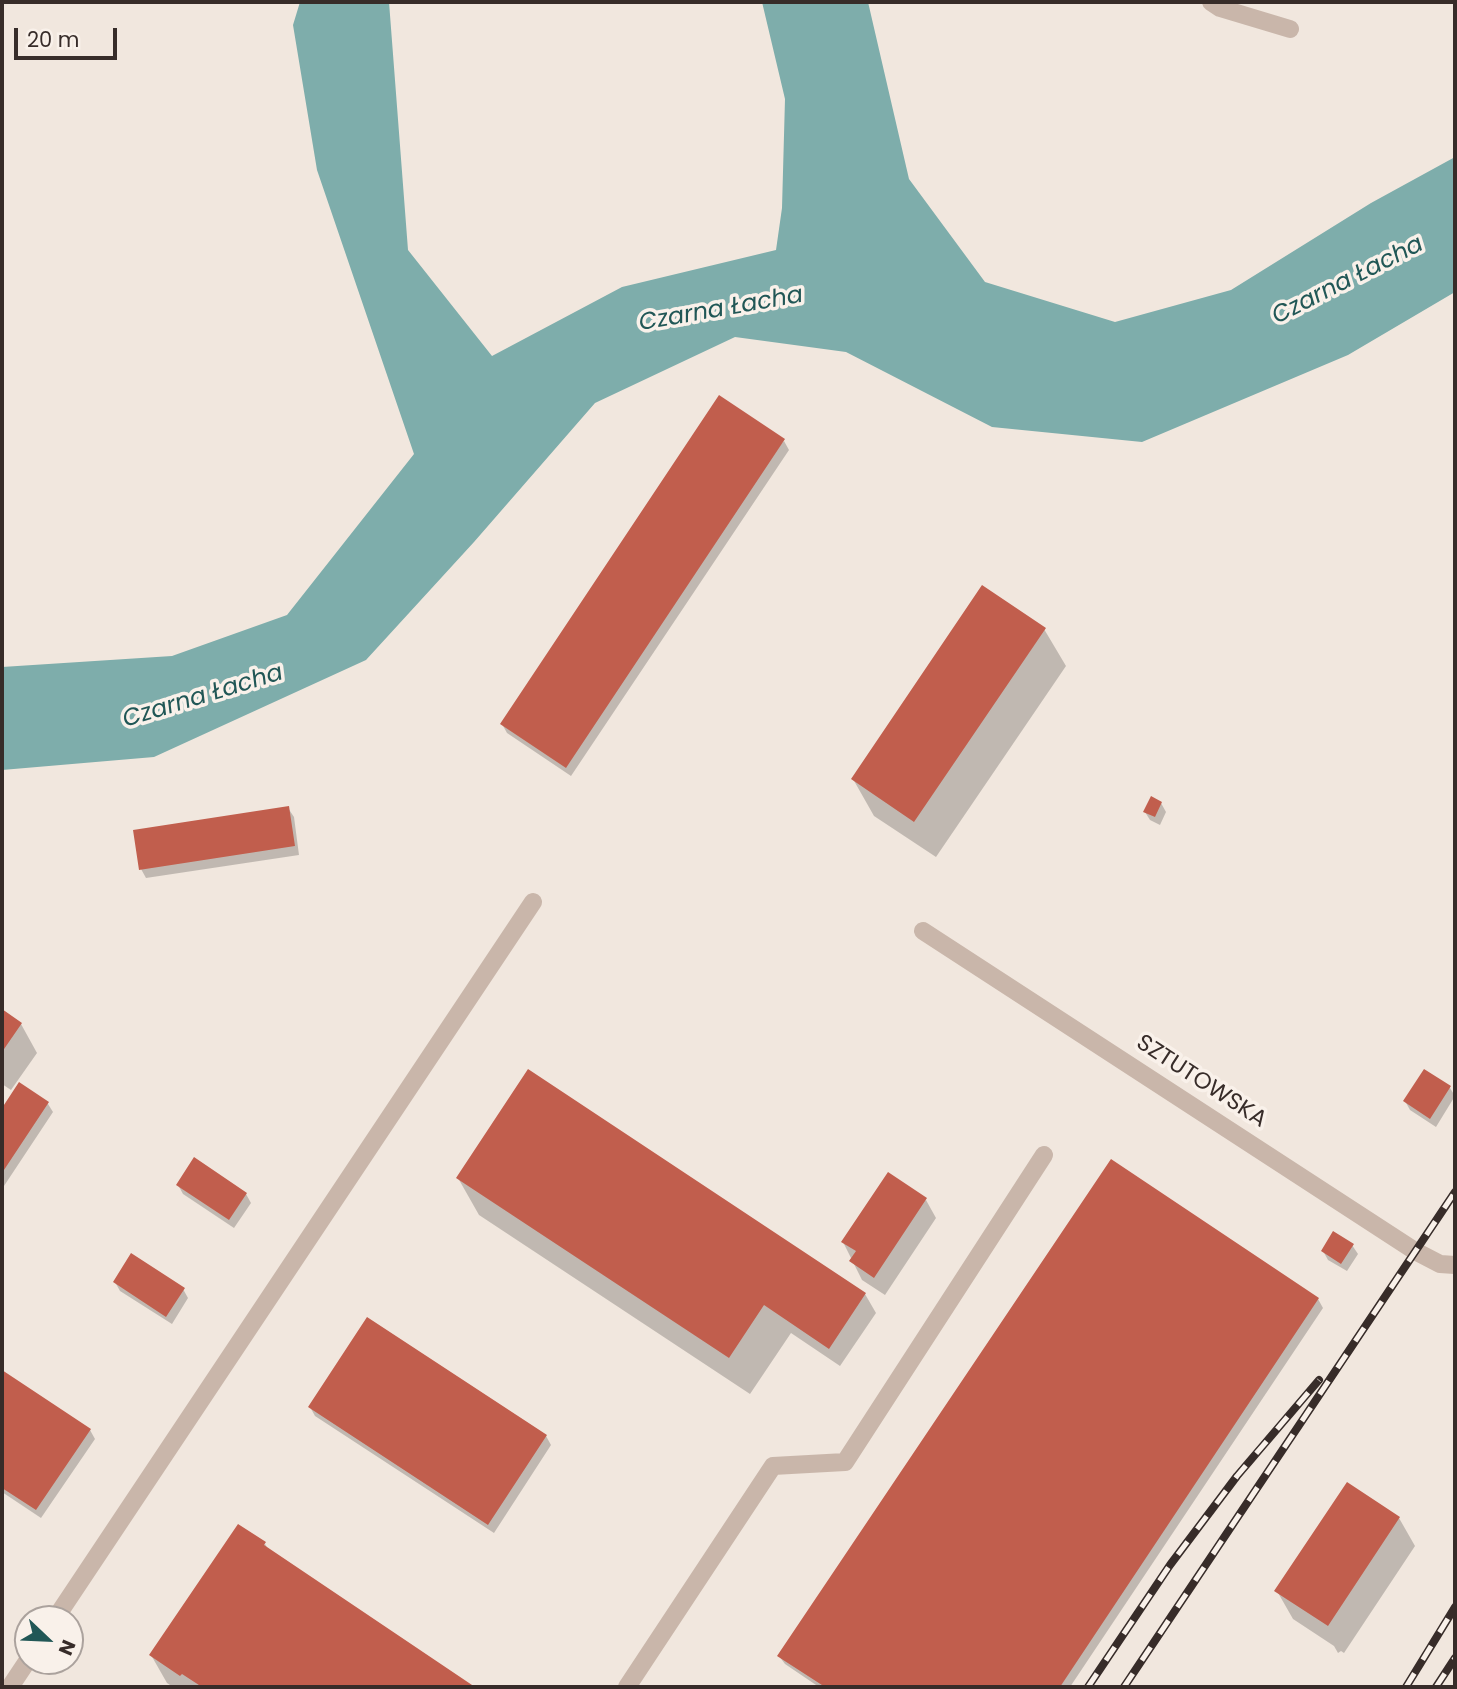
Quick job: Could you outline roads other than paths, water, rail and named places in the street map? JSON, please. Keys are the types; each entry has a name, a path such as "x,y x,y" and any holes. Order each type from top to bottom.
{"street":[{"path":"1211,2 1220,8 1290,29"},
{"path":"64,1605 533,902"},
{"name":"SZTUTOWSKA","path":"923,931 1415,1251 1440,1264 1455,1265"},
{"path":"627,1687 773,1466 845,1462 1044,1155"}],"water":[{"name":"Czarna Łacha","path":"300,2 389,2 408,250 492,356 622,287 776,250 782,208 785,99 762,2 868,2 909,179 985,282 1115,322 1231,290 1371,203 1455,157 1455,292 1348,355 1142,442 992,427 846,352 735,337 595,403 474,542 366,660 154,757 2,770 2,667 172,656 287,615 414,454 317,170 293,25"}],"railway":[{"path":"1124,1687 1455,1192"},
{"path":"1088,1687 1170,1565 1237,1476 1319,1380"},
{"path":"1406,1687 1455,1607"},
{"path":"1436,1687 1455,1658"}]}
